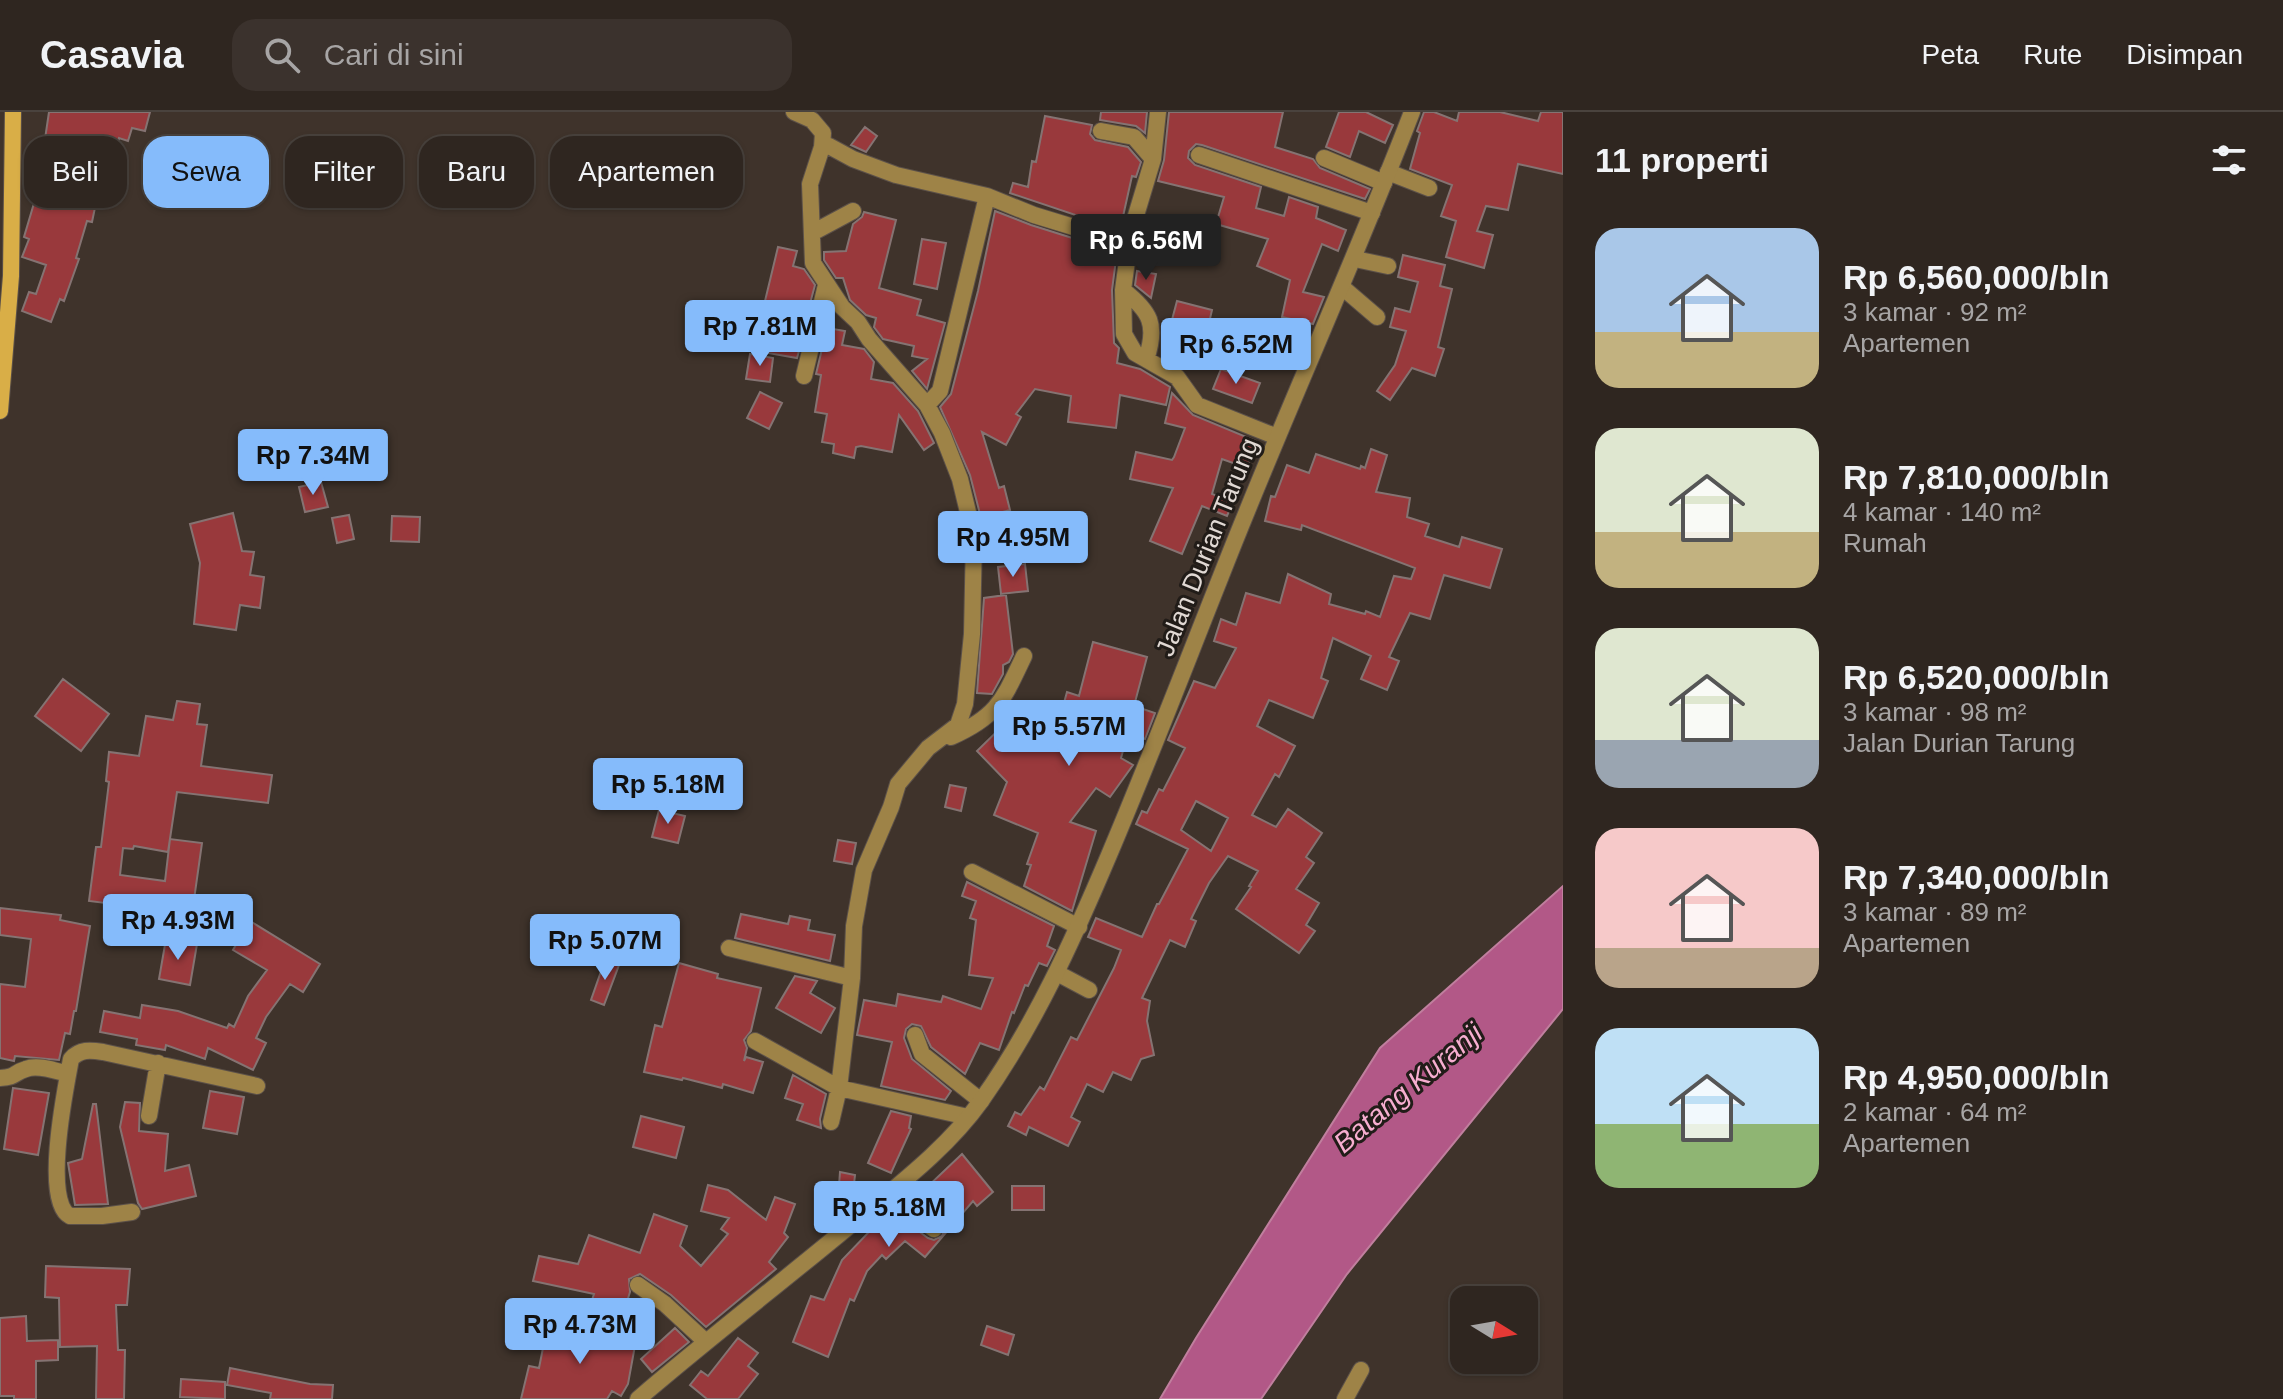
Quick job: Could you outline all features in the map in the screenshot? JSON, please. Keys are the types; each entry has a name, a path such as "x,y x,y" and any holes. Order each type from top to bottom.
{"main road":[{"path":"0,411 11,276 13,112"}],"street":[{"path":"794,112 812,120 823,133 822,147 810,184 813,263 826,285 927,405 960,479 974,537 970,676 965,704 958,725 928,748 898,784 864,870 854,926 852,978 839,1088 831,1122"},
{"path":"1158,112 1153,159 1129,244 1123,290 1124,334 1135,353 1177,377 1197,405 1277,437"},
{"name":"Jalan Durian Tarung","path":"638,1399 705,1341 887,1195 981,1101 1057,973 1079,927 1152,753 1277,437 1355,259 1412,112"},
{"path":"1101,131 1134,137 1153,159"},
{"path":"822,147 829,146 896,175 987,196 1034,215 1129,244"},
{"path":"1199,155 1372,213"},
{"path":"1324,158 1429,188"},
{"path":"927,405 940,391 987,196"},
{"path":"812,233 853,211"},
{"path":"1355,259 1388,266"},
{"path":"804,376 826,285"},
{"path":"1342,287 1377,317"},
{"path":"1123,290 1142,305 1149,316 1152,330 1146,359"},
{"path":"928,748 989,716 1002,701 1024,656"},
{"path":"972,872 1079,927"},
{"path":"729,948 852,978"},
{"path":"1057,973 1089,990"},
{"path":"915,1035 922,1054 981,1101"},
{"path":"755,1041 839,1088 968,1117"},
{"path":"132,1212 70,1216 61,1208 57,1186 57,1148 68,1074 75,1054 89,1050 257,1086"},
{"path":"149,1116 158,1063"},
{"path":"0,1078 14,1077 26,1069 41,1068 68,1074"},
{"path":"887,1195 934,1229"},
{"path":"638,1285 665,1304 705,1341"},
{"path":"1345,1399 1361,1370"}],"water":[{"name":"Batang Kuranji","path":"1563,886 1563,1009 1347,1274 1261,1399 1160,1399 1380,1048"}],"building":[{"path":"49,112 150,112 145,131 132,128 128,141 127,136 45,136"},
{"path":"1101,112 1147,112 1145,133 1136,126 1100,120"},
{"path":"1169,112 1283,112 1275,147 1313,159 1320,168 1370,189 1365,199 1202,145 1196,144 1189,151 1188,158 1195,165 1261,187 1256,208 1284,216 1289,197 1318,207 1316,218 1346,230 1338,251 1322,244 1303,292 1324,297 1313,324 1282,317 1290,280 1257,266 1268,239 1216,224 1224,197 1158,181 1164,160"},
{"path":"1339,112 1366,112 1393,125 1385,143 1359,131 1350,157 1326,147"},
{"path":"1424,112 1434,112 1457,121 1459,112 1500,112 1538,121 1541,112 1563,112 1563,174 1518,164 1508,210 1486,206 1477,231 1493,235 1484,268 1446,257 1456,221 1441,216 1452,185 1410,169"},
{"path":"1045,116 1092,125 1090,134 1095,140 1128,147 1141,162 1136,177 1132,176 1120,230 1010,193 1013,183 1028,187"},
{"path":"865,127 877,136 866,152 851,145"},
{"path":"33,208 95,208 92,222 87,221 76,258 79,259 64,301 60,299 51,322 22,311 29,292 36,294 46,265 22,257 29,239 24,237"},
{"path":"995,211 1117,252 1112,290 1114,343 1119,348 1117,363 1140,369 1170,387 1166,405 1120,395 1116,428 1068,422 1071,396 1035,389 1016,414 1021,417 1006,445 982,432 999,488 1004,486 1010,510 981,518 970,475 940,407 951,394"},
{"path":"864,212 896,220 879,288 921,300 917,315 945,323 927,389 912,371 927,359 912,356 914,346 883,339 874,327 876,318 866,315 850,300 843,278 836,278 824,260 824,252 846,251 853,224"},
{"path":"922,239 946,243 937,289 914,284"},
{"path":"778,247 797,251 793,266 804,269 815,285 808,311 798,308 792,342 801,344 797,358 768,353 778,304 765,301"},
{"path":"1403,255 1445,265 1440,286 1452,289 1438,347 1444,349 1435,376 1412,368 1390,400 1377,391 1395,365 1406,331 1390,327 1395,308 1410,312 1418,282 1398,277"},
{"path":"1137,271 1156,274 1151,298 1135,285"},
{"path":"1177,301 1212,310 1205,340 1169,331"},
{"path":"827,328 845,331 842,345 864,349 874,362 871,379 893,383 918,411 934,443 924,450 899,415 892,452 861,446 856,447 854,458 833,453 834,444 822,442 827,414 815,412 821,375 816,374"},
{"path":"750,354 773,358 770,382 746,379"},
{"path":"1221,369 1260,383 1252,403 1213,389"},
{"path":"760,392 782,403 769,429 747,418"},
{"path":"1172,393 1193,415 1256,441 1247,468 1222,459 1212,494 1233,502 1227,516 1202,506 1182,554 1150,541 1173,488 1130,479 1136,452 1172,460 1174,457 1185,428 1165,423"},
{"path":"1371,449 1387,455 1376,492 1410,498 1407,517 1429,524 1425,536 1459,547 1462,537 1502,549 1490,588 1444,575 1430,619 1410,613 1389,657 1399,661 1387,690 1361,679 1371,656 1333,638 1321,678 1328,681 1313,718 1269,700 1257,726 1295,746 1279,777 1275,774 1252,815 1276,827 1288,809 1322,833 1306,857 1314,863 1296,889 1319,903 1306,925 1315,931 1299,953 1236,909 1258,871 1228,856 1209,883 1191,919 1196,921 1185,947 1170,940 1142,998 1150,1001 1147,1021 1154,1055 1141,1059 1131,1080 1113,1072 1103,1092 1087,1084 1071,1117 1080,1122 1068,1146 1029,1127 1026,1135 1008,1126 1015,1112 1021,1115 1040,1087 1044,1090 1071,1037 1077,1040 1114,968 1121,950 1088,937 1096,918 1142,937 1188,849 1136,824 1142,811 1147,813 1159,789 1163,791 1185,748 1168,740 1194,681 1215,688 1236,648 1214,641 1221,619 1236,625 1246,593 1280,603 1288,574 1331,594 1329,604 1380,617 1394,576 1411,579 1415,568 1302,525 1301,530 1265,521 1271,496 1275,497 1287,465 1309,473 1316,454 1365,468","holes":["1196,801 1228,818 1211,851 1181,830"]},
{"path":"321,482 328,507 305,512 299,487"},
{"path":"233,513 242,551 254,552 250,575 264,577 260,608 240,605 236,630 194,624 200,563 190,524"},
{"path":"349,515 354,539 337,543 332,518"},
{"path":"392,516 420,517 419,542 391,541"},
{"path":"1025,564 1028,591 1001,594 998,567"},
{"path":"1006,595 1013,654 1009,662 1003,665 1003,674 992,694 977,693 984,598"},
{"path":"1093,642 1147,657 1134,706 1155,713 1145,739 1128,733 1121,758 1133,765 1110,797 1096,788 1070,822 1096,831 1072,911 1024,886 1031,865 1027,864 1038,833 994,815 1007,782 977,751 1020,709 1045,734 1048,730 1055,735 1067,692 1079,696"},
{"path":"63,679 109,714 81,751 35,716"},
{"path":"177,701 200,704 197,724 207,725 201,766 272,775 268,803 177,792 168,852 134,846 133,849 123,848 120,875 165,881 170,839 202,843 192,914 89,901 96,847 101,847 109,782 106,781 109,752 139,756 146,716 173,720"},
{"path":"950,785 966,788 961,811 945,807"},
{"path":"659,810 685,816 678,843 652,837"},
{"path":"838,840 856,843 852,864 834,861"},
{"path":"967,882 1054,926 1047,946 1055,950 1047,966 1039,963 1028,986 1025,985 999,1050 980,1043 965,1074 931,1047 921,1026 912,1024 906,1029 904,1038 912,1059 951,1091 945,1100 881,1086 892,1042 857,1035 864,1000 896,1006 898,994 941,1002 943,996 981,1009 993,978 969,975 976,920 970,918 976,901 962,896"},
{"path":"0,908 61,915 60,920 90,926 76,1011 70,1034 65,1033 59,1060 15,1056 14,1061 0,1058 0,984 25,987 31,939 0,935"},
{"path":"741,914 788,924 790,916 810,920 808,930 835,935 830,961 735,938"},
{"path":"250,921 320,964 303,992 290,984 266,1017 256,1038 266,1043 253,1070 208,1048 205,1059 166,1045 165,1050 136,1045 137,1039 100,1032 104,1011 140,1018 142,1005 178,1011 227,1028 229,1024 234,1027 248,996 267,970 233,950"},
{"path":"166,939 197,944 190,985 159,979"},
{"path":"605,960 619,965 604,1005 591,1000"},
{"path":"679,963 718,974 717,978 761,988 751,1031 744,1040 747,1048 744,1061 746,1057 763,1062 753,1093 723,1084 722,1088 644,1072 655,1025 662,1027"},
{"path":"795,976 817,981 810,993 835,1008 821,1033 776,1008"},
{"path":"793,1075 826,1094 821,1128 797,1120 803,1104 785,1098"},
{"path":"13,1088 49,1093 38,1155 4,1149"},
{"path":"210,1091 244,1097 237,1134 203,1128"},
{"path":"125,1102 140,1103 139,1131 168,1134 165,1171 189,1165 196,1196 142,1209 120,1127"},
{"path":"93,1104 96,1104 108,1204 75,1205 68,1163 82,1159"},
{"path":"891,1111 911,1116 911,1129 891,1173 868,1163"},
{"path":"641,1116 684,1127 676,1158 633,1147"},
{"path":"962,1154 993,1192 977,1206 973,1201 925,1257 905,1241 886,1259 882,1255 867,1271 854,1301 850,1299 828,1357 793,1342 811,1296 824,1300 842,1260 890,1210 928,1238 934,1240 942,1236 945,1229 941,1221 905,1194 916,1185 923,1191"},
{"path":"840,1172 855,1175 851,1210 847,1213 837,1213"},
{"path":"708,1185 728,1190 766,1220 775,1197 795,1204 784,1233 788,1237 769,1262 776,1269 706,1327 671,1295 640,1274 629,1279 630,1292 625,1308 592,1300 594,1294 533,1281 539,1256 578,1264 589,1235 640,1253 654,1214 687,1226 680,1246 701,1266 728,1234 721,1229 729,1218 701,1211"},
{"path":"1012,1186 1044,1186 1044,1210 1012,1210"},
{"path":"46,1266 130,1269 127,1305 116,1305 118,1350 125,1350 124,1399 96,1399 97,1346 60,1347 59,1298 45,1297"},
{"path":"26,1316 27,1341 58,1340 58,1360 36,1361 36,1399 0,1396 0,1318"},
{"path":"548,1323 636,1340 628,1384 621,1396 612,1391 607,1399 521,1399 529,1366 539,1368"},
{"path":"987,1326 1014,1335 1008,1355 981,1345"},
{"path":"675,1328 689,1342 652,1372 641,1359"},
{"path":"738,1338 758,1353 748,1366 758,1374 738,1399 707,1399 690,1385 701,1371 708,1376"},
{"path":"230,1368 310,1384 333,1385 332,1399 270,1399 271,1393 227,1385"},
{"path":"181,1379 225,1382 225,1399 180,1397"}]}
